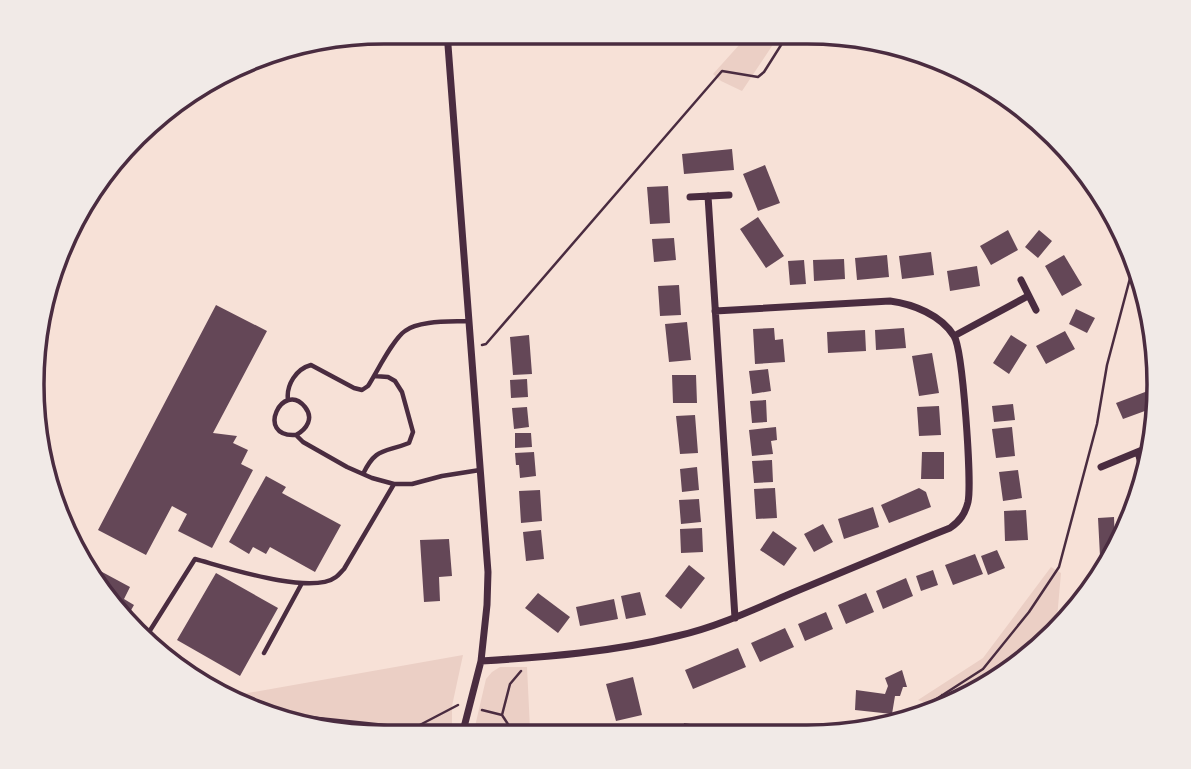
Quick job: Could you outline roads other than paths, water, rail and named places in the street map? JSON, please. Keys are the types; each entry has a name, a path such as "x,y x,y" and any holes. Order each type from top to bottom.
{"street":[{"path":"448,44 488,572 488,605 481,661 466,725"},
{"path":"690,197 729,195"},
{"path":"708,196 734,618"},
{"path":"1021,281 1036,310"},
{"path":"954,336 1028,296"},
{"path":"481,661 533,658 628,646 680,636 734,618 950,528 959,521 964,513 970,489 961,362 954,336 941,322 921,309 890,301 715,311"},
{"path":"1101,467 1141,451"},
{"path":"1138,452 1139,458"}],"lane":[{"path":"288,400 287,392 296,373 303,367 311,365 362,390 368,386 406,329 423,324 470,321"},
{"path":"363,474 370,460 378,452 409,443 414,432 402,392 395,381 388,377 374,376"},
{"path":"288,400 300,402 309,413 308,425 296,435 282,432 275,420 278,407 288,400"},
{"path":"296,435 303,442 347,467 394,484 412,484 480,470"},
{"path":"150,631 195,559 288,582 312,584 335,579 344,569 394,484"},
{"path":"264,653 302,583"}]}
